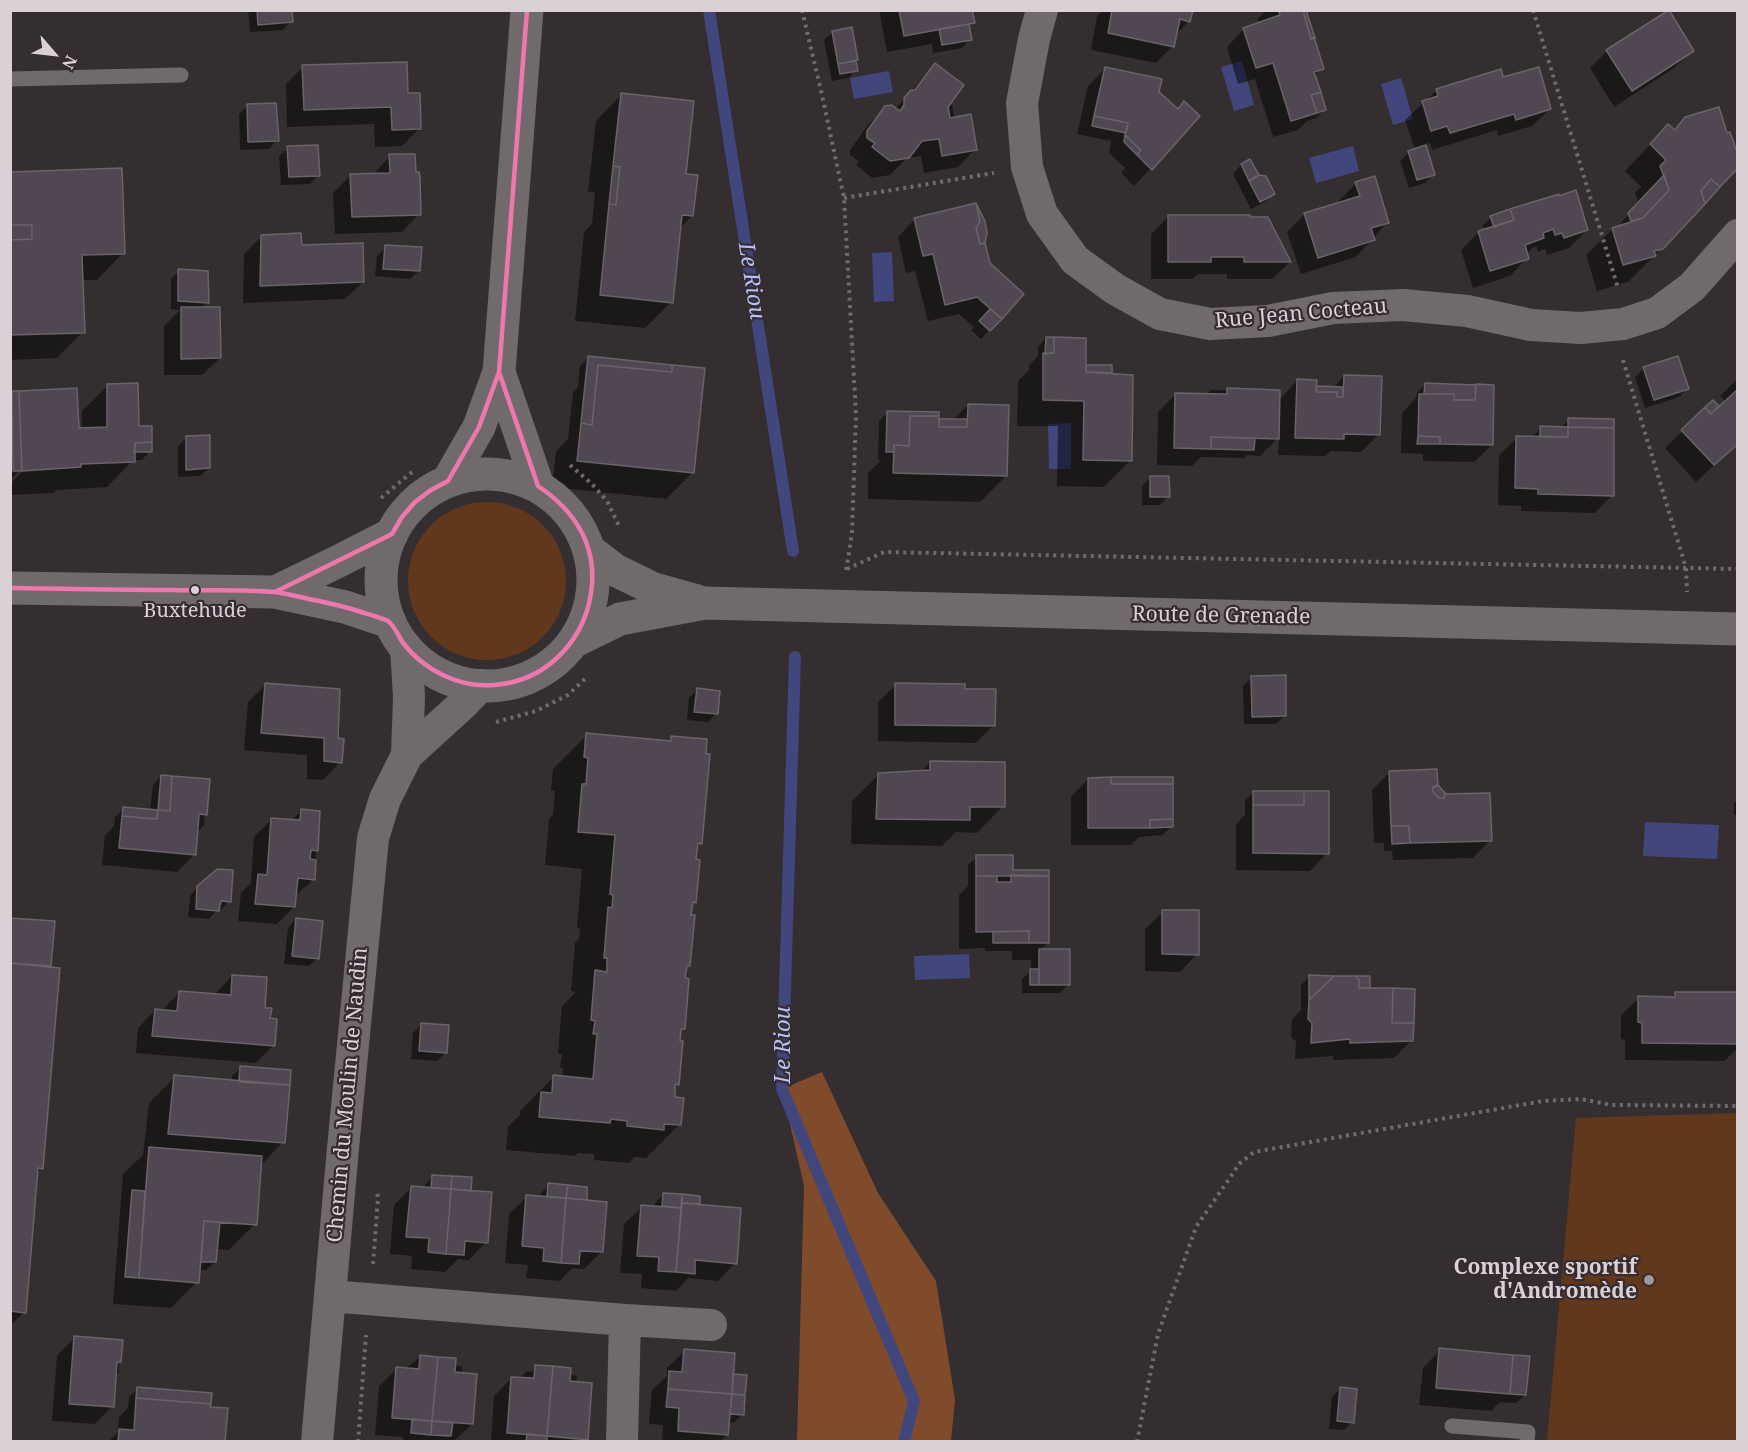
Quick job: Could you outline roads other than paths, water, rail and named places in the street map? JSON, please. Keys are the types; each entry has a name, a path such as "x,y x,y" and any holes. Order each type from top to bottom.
{"main road":[{"path":"448,481 479,427 499,372 527,10"},
{"path":"499,372 538,486"},
{"path":"494,474 517,478 538,486 553,496 570,513 583,534 589,550 593,573 592,597 585,621 573,642 552,664 526,678 496,686 460,682 439,674 421,663 398,634 383,600 381,577 384,555 392,534 402,517 415,502 448,481 471,475 494,474"},
{"path":"275,591 392,534"},
{"path":"589,550 615,570 654,589 705,603"},
{"path":"10,588 275,591 345,607 398,634"},
{"path":"573,642 620,620 705,603"},
{"name":"Route de Grenade","path":"705,603 1737,629"}],"street":[{"name":"Rue Jean Cocteau","path":"1042,10 1022,103 1027,167 1042,214 1075,260 1115,289 1160,314 1210,324 1269,321 1333,308 1403,305 1467,311 1531,325 1581,328 1623,324 1657,313 1692,287 1737,236"},
{"name":"Chemin du Moulin de Naudin","path":"398,634 409,697 407,755"},
{"name":"Chemin du Moulin de Naudin","path":"317,1442 342,1148 373,838 385,800 407,755 481,685"},
{"path":"330,1296 711,1325"},
{"path":"622,1442 625,1320"}],"lane":[{"path":"10,79 181,75"},
{"path":"1452,1426 1528,1432 1527,1442"}],"water":[{"path":"1242,61 1254,105 1234,111 1221,67"},
{"path":"889,71 893,92 854,99 850,78"},
{"path":"1401,78 1413,119 1393,125 1381,84"},
{"path":"1353,146 1359,171 1316,183 1309,158"},
{"path":"892,252 894,301 874,302 872,253"},
{"path":"1071,423 1071,469 1049,469 1048,424"},
{"path":"1645,822 1719,825 1717,859 1643,856"},
{"path":"969,954 970,978 915,980 914,956"}],"waterway":[{"name":"Le Riou","path":"709,10 793,551"},
{"name":"Le Riou","path":"795,657 782,1089 914,1401 904,1442"}],"place":[{"name":"Buxtehude","path":"195,590"},
{"name":"Complexe sportif d'Andromède","path":"1649,1280"}]}
